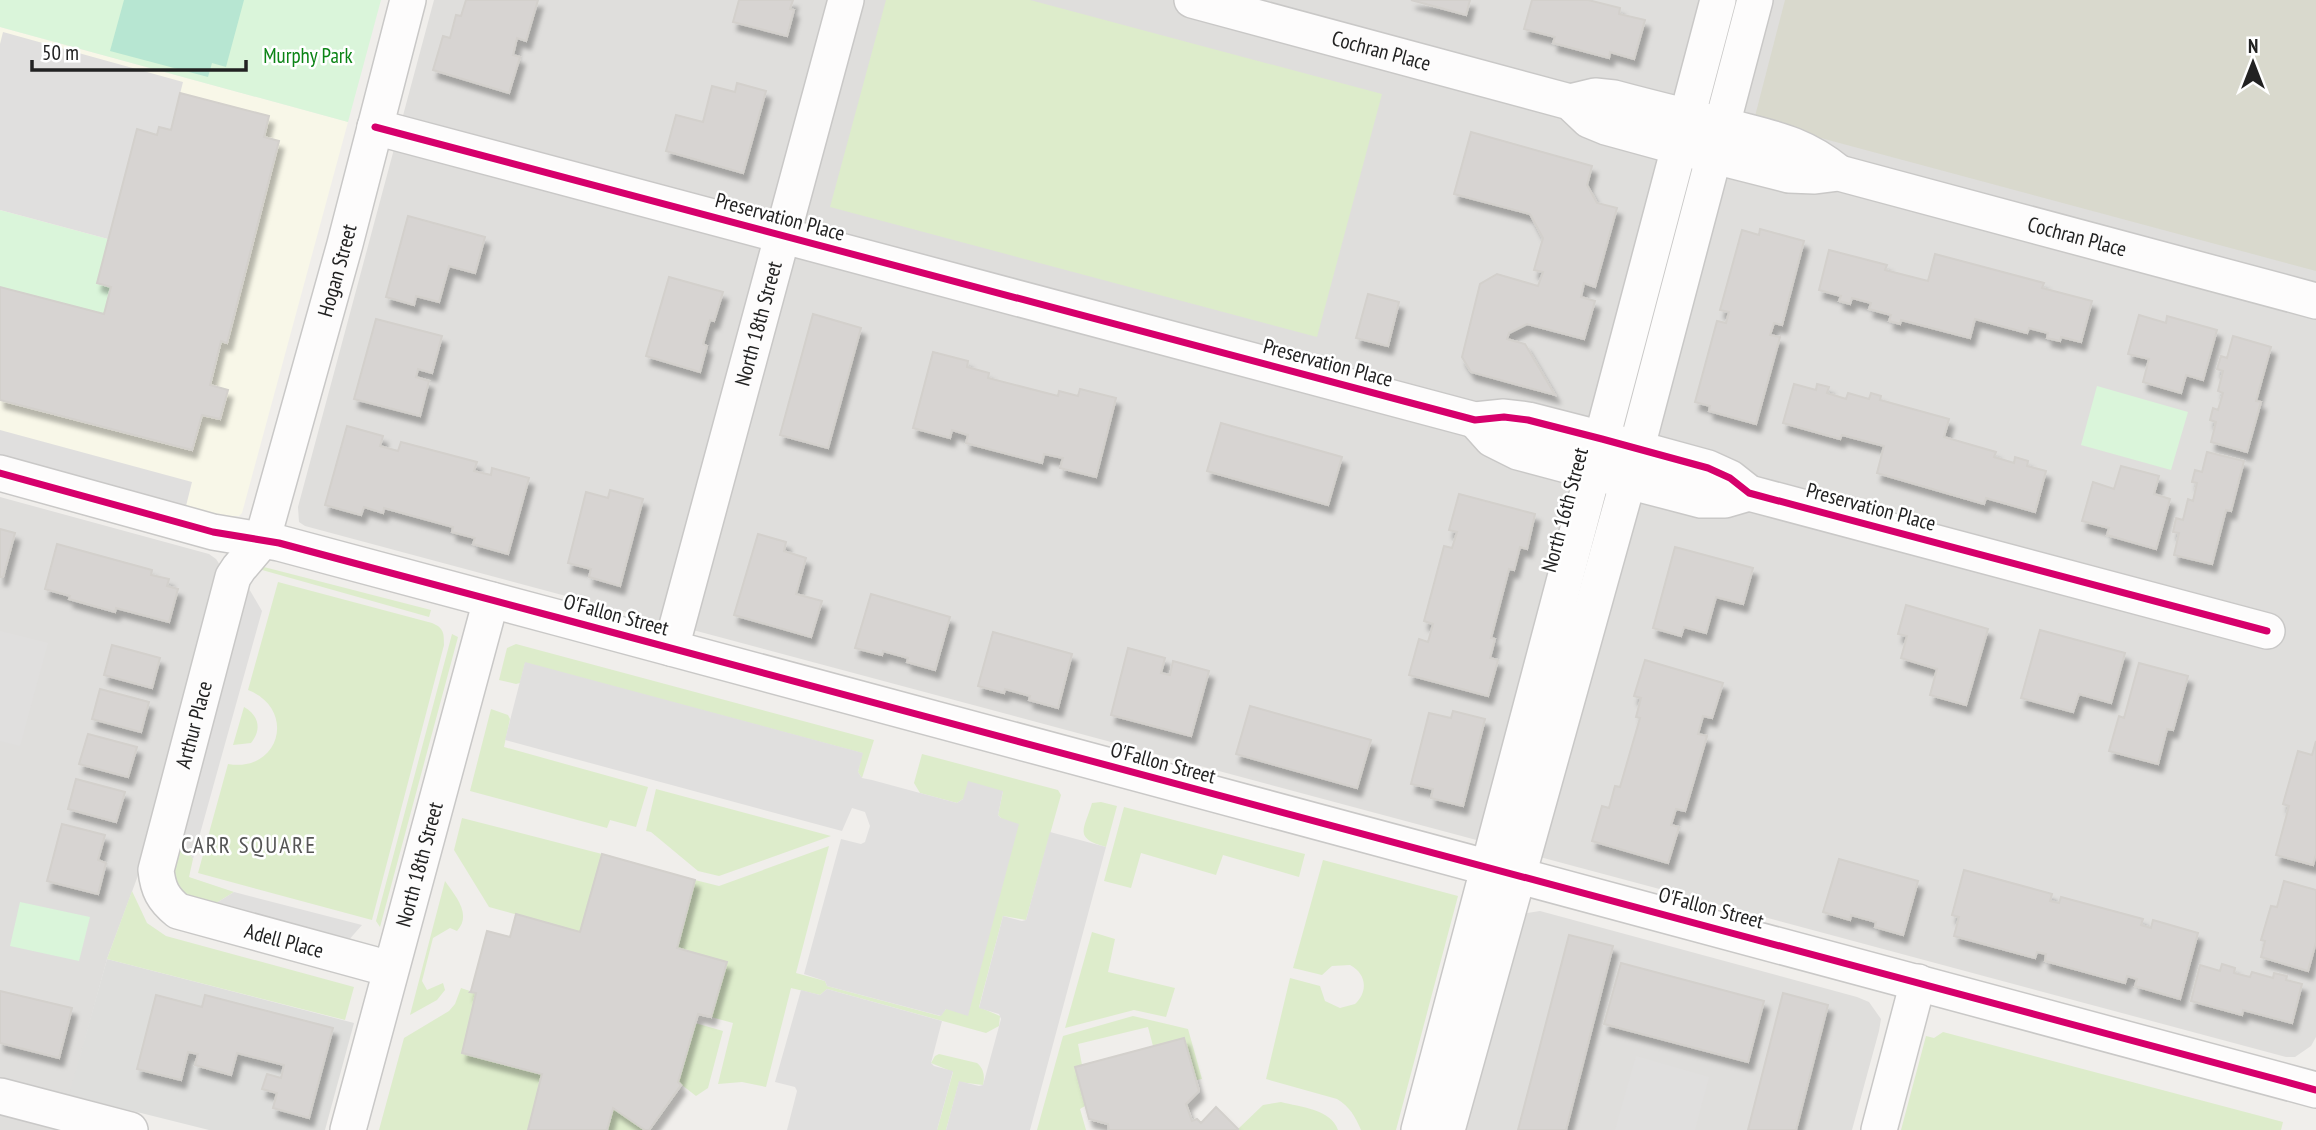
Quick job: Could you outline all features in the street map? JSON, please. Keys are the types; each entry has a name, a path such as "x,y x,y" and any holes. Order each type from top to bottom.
{"street":[{"name":"Hogan Street","path":"262,541 345,244 408,0"},
{"name":"North 18th Street","path":"671,648 846,0"},
{"name":"Cochran Place","path":"1192,0 1570,102 1595,96 1614,98 1684,132 1718,141 1797,145 1820,156 1839,173 2316,301"},
{"name":"North 16th Street","path":"1447,1130 1593,472 1718,0"},
{"name":"North 16th Street","path":"1419,1130 1628,481 1755,0"},
{"name":"Preservation Place","path":"375,127 1475,420 1504,417 1528,420 1637,448 1708,468 1730,478 1749,493 2267,631"},
{"name":"Preservation Place","path":"1475,420 1492,439 1518,452 1593,472 1701,500 1725,500 1749,493"},
{"name":"O'Fallon Street","path":"0,473 213,532 288,545 2316,1090"},
{"name":"Arthur Place","path":"178,911 166,902 158,886 156,870 233,578 262,541"},
{"name":"North 18th Street","path":"348,1130 491,600"},
{"name":"Adell Place","path":"178,911 390,969"},
{"path":"1879,1130 1918,982"},
{"path":"0,1096 130,1130"}],"shaded area":[{"path":"434,0 2316,0 2316,1037 2311,1046 2295,1057 2286,1057 305,526 299,522 298,507"},
{"path":"1785,0 2316,0 2316,271 1754,120"},
{"path":"0,27 348,122 239,516 223,516 0,455"},
{"path":"3,32 183,82 171,130 159,127 157,135 137,130 108,239 0,210 0,44"},
{"path":"0,430 192,482 186,506 0,455"},
{"path":"0,497 209,554 220,565 143,862 107,959 65,1113 130,1130 0,1130"},
{"path":"248,587 262,611 193,859 179,837"},
{"path":"0,631 48,643 20,746 0,741"},
{"path":"525,662 863,753 858,772 862,778 957,803 963,799 968,781 1003,791 998,815 1019,824 968,1016 946,1009 941,1016 827,986 825,981 804,974 841,839 861,844 865,842 870,826 865,812 852,808 842,831 505,740"},
{"path":"1050,832 1106,847 1030,1130 946,1130 959,1081 983,1085 1001,1019 999,1014 979,1008 1003,916 1026,920"},
{"path":"234,892 362,925 347,942 210,907"},
{"path":"1540,911 1869,1002 1881,1019 1852,1130 1456,1130 1521,914"},
{"path":"107,959 354,1023 325,1130 209,1130 69,1095"},
{"path":"827,989 942,1021 931,1063 953,1071 937,1130 787,1130 797,1091 795,1087 775,1082 801,990 820,995"},
{"path":"1636,1056 1709,1077 1695,1130 1615,1130"}],"green space":[{"name":"Murphy Park","path":"0,0 381,0 348,122 0,27"},
{"path":"124,0 244,0 226,67 212,63 208,77 110,51"},
{"path":"886,0 1030,0 1382,94 1317,337 830,207"},
{"path":"0,210 108,239 97,283 111,287 104,314 0,287"},
{"path":"2097,386 2188,412 2171,470 2081,445"},
{"path":"260,566 431,610 429,617 255,568"},
{"path":"278,582 432,623 441,629 443,634 444,645 372,920 198,873 228,764 246,764 260,759 270,750 276,738 277,724 273,711 263,699 248,690"},
{"path":"452,634 458,637 380,927 376,921"},
{"path":"516,644 874,740 862,778 858,772 862,753 525,663 520,683 499,680 507,648"},
{"path":"244,707 256,718 257,733 251,743 233,745"},
{"path":"491,709 508,715 510,719 504,747 648,787 636,827 610,820 607,828 470,791"},
{"path":"922,754 1058,790 1061,795 1026,920 1003,916 979,1007 1000,1016 999,1026 986,1033 827,989 820,995 791,988 766,1087 742,1082 718,1084 733,1023 711,1017 726,962 677,948 695,880 719,886 829,846 796,973 825,981 827,986 940,1016 946,1009 1001,818 998,815 1003,791 963,799 957,803 920,793 914,783"},
{"path":"656,789 831,836 719,876 698,871 651,832 646,831"},
{"path":"1092,803 1117,806 1106,847 1089,840 1084,832"},
{"path":"1124,807 1305,854 1299,877 1223,855 1216,875 1141,853 1131,888 1104,881"},
{"path":"462,818 602,854 580,932 489,907 454,850"},
{"path":"179,837 193,859 189,877 234,892 210,907 195,903 171,884"},
{"path":"1323,860 1458,896 1396,1130 1361,1130 1352,1112 1337,1099 1266,1079 1290,978 1320,986 1325,1001 1340,1008 1355,1004 1364,989 1360,973 1350,965 1332,966 1322,975 1293,968"},
{"path":"445,881 461,906 463,918 457,931 450,928 433,938 422,981 427,990 443,983 445,990 437,1000 410,1015"},
{"path":"132,891 147,923 166,936 354,987 345,1020 107,959"},
{"path":"20,902 90,917 79,961 10,946"},
{"path":"1092,932 1115,939 1108,972 1175,988 1166,1017 1134,1010 1065,1028"},
{"path":"461,988 476,993 462,1053 542,1074 528,1130 379,1130 404,1038 449,1011"},
{"path":"1133,1016 1188,1029 1202,1079 1196,1080 1184,1038 1153,1046 1148,1027 1078,1044 1082,1065 1075,1068 1085,1106 1080,1109 1086,1130 1037,1130 1063,1036"},
{"path":"695,1023 723,1031 708,1088 696,1096 678,1082"},
{"path":"1943,1032 2283,1122 2281,1130 1901,1130 1926,1036 1934,1038"},
{"path":"939,1054 977,1063 984,1076 983,1085 959,1082 946,1130 937,1130 953,1072 931,1063"},
{"path":"1281,1102 1322,1113 1329,1117 1338,1130 1237,1130 1263,1105"},
{"path":"613,1108 645,1130 607,1130"}],"building":[{"path":"466,0 538,0 526,41 517,38 513,55 520,57 509,93 433,70 443,36 450,38 456,15 461,16"},
{"path":"739,0 793,0 790,9 794,10 787,36 733,22"},
{"path":"1411,0 1470,0 1466,15"},
{"path":"1532,0 1588,0 1620,8 1619,14 1645,20 1634,59 1610,52 1609,58 1553,43 1555,37 1524,29"},
{"path":"737,83 766,91 743,173 666,151 676,115 703,122 712,86 735,92"},
{"path":"180,93 269,116 264,137 279,141 227,343 221,341 210,385 228,390 220,419 202,415 192,450 0,400 0,287 104,314 111,287 97,283 137,129 157,135 159,127 171,130"},
{"path":"1471,132 1592,166 1587,185 1597,203 1617,208 1595,287 1584,283 1581,297 1595,301 1584,339 1527,324 1509,333 1507,339 1525,344 1555,395 1471,372 1462,357 1480,284 1497,274 1538,286 1543,272 1534,270 1543,238 1530,214 1454,194"},
{"path":"408,216 485,237 475,273 449,266 439,302 416,296 414,305 386,297"},
{"path":"1760,229 1804,241 1782,325 1774,323 1770,335 1780,337 1756,424 1709,411 1710,406 1695,402 1717,321 1726,323 1729,312 1720,310 1742,230 1759,235"},
{"path":"1829,250 1887,265 1885,270 1928,281 1935,254 2044,283 2042,288 2092,301 2081,342 2061,337 2060,341 2047,338 2048,333 2029,328 2027,333 1975,319 1970,338 1901,320 1900,324 1889,321 1891,315 1869,309 1871,303 1852,298 1850,304 1839,301 1841,296 1819,290"},
{"path":"669,277 723,292 703,344 707,346 700,372 646,356"},
{"path":"1368,294 1399,302 1388,346 1356,338"},
{"path":"813,314 861,328 828,448 780,435"},
{"path":"2139,315 2166,323 2167,316 2217,330 2203,380 2186,375 2181,393 2143,382 2149,359 2128,354"},
{"path":"376,319 442,336 432,373 418,369 416,377 429,381 420,416 354,399"},
{"path":"2233,336 2271,347 2256,401 2261,402 2247,452 2211,442 2216,422 2210,420 2213,408 2218,410 2223,393 2218,391 2223,371 2217,369 2221,356 2227,358"},
{"path":"933,352 968,361 967,367 989,373 988,378 1058,396 1059,391 1078,396 1080,389 1116,398 1096,477 1060,468 1063,458 1044,454 1042,463 966,443 968,435 952,430 950,438 913,428"},
{"path":"1794,384 1816,390 1817,384 1829,387 1827,393 1846,399 1848,393 1869,399 1871,393 1881,396 1880,400 1949,419 1944,437 1996,452 1994,457 2014,463 2015,457 2028,461 2027,466 2046,471 2035,512 1986,498 1984,504 1877,473 1884,446 1842,435 1840,439 1783,423"},
{"path":"1221,423 1342,457 1328,505 1207,471"},
{"path":"347,426 383,436 380,446 398,451 401,442 477,462 474,471 491,475 492,468 529,478 508,554 473,544 475,538 452,532 453,527 384,508 383,513 364,507 361,515 325,505"},
{"path":"2207,452 2244,461 2231,511 2226,510 2212,564 2174,555 2179,533 2173,532 2176,518 2183,520 2188,499 2193,501 2197,483 2192,482 2195,470 2202,472"},
{"path":"2121,466 2159,476 2154,494 2170,499 2156,549 2107,535 2109,528 2082,521 2093,482 2114,489"},
{"path":"610,490 643,499 620,586 589,577 591,569 568,563 586,492 608,498"},
{"path":"1459,494 1535,514 1527,549 1520,547 1514,570 1509,569 1491,638 1495,639 1490,658 1498,660 1488,696 1409,675 1419,639 1428,642 1433,624 1424,621 1444,546 1452,548 1457,532 1449,530"},
{"path":"0,529 15,533 3,577 0,577"},
{"path":"758,534 786,542 784,551 806,558 796,594 822,601 811,637 734,615"},
{"path":"57,544 152,570 151,575 169,579 167,586 178,589 169,622 116,608 115,612 45,589"},
{"path":"1675,547 1753,568 1743,604 1716,597 1706,633 1684,627 1681,636 1653,628"},
{"path":"871,594 950,617 935,670 883,651 882,655 855,648"},
{"path":"1906,605 1988,629 1966,705 1930,695 1937,669 1901,658 1907,636 1898,634"},
{"path":"2040,630 2125,653 2111,703 2079,694 2073,712 2021,698"},
{"path":"993,632 1072,654 1058,708 1029,700 1030,696 1005,689 1004,693 978,686"},
{"path":"112,645 160,658 152,688 104,675"},
{"path":"1128,648 1165,658 1161,673 1170,675 1173,661 1209,671 1191,736 1111,715"},
{"path":"1645,660 1723,683 1712,718 1703,716 1698,734 1707,736 1685,811 1676,809 1671,825 1679,827 1668,863 1592,841 1602,806 1609,808 1615,786 1620,787 1640,718 1636,717 1641,698 1634,696"},
{"path":"2139,663 2188,676 2173,730 2167,729 2158,764 2109,751 2119,716 2124,718"},
{"path":"100,689 149,702 141,732 92,719"},
{"path":"1250,706 1371,740 1357,788 1236,754"},
{"path":"1453,711 1485,719 1463,806 1431,798 1433,789 1411,784 1429,713 1451,718"},
{"path":"88,734 137,747 128,777 79,764"},
{"path":"2316,741 2316,854 2313,865 2276,855 2289,806 2283,804 2298,751 2312,755"},
{"path":"76,779 125,792 116,822 68,809"},
{"path":"62,824 105,835 98,860 106,863 98,894 47,881"},
{"path":"602,854 695,880 677,948 727,962 711,1017 698,1014 678,1082 681,1085 649,1130 613,1108 607,1130 528,1130 542,1074 462,1053 476,993 470,992 487,931 510,937 516,914 580,932"},
{"path":"1839,859 1918,881 1903,935 1875,927 1876,922 1851,915 1850,920 1823,912"},
{"path":"1964,870 2052,894 2050,901 2059,903 2061,897 2143,919 2141,925 2151,928 2153,920 2198,933 2180,999 2135,986 2137,979 2127,976 2125,983 2045,961 2046,954 2037,952 2035,958 1954,936 1959,917 1952,915"},
{"path":"2284,881 2316,890 2316,942 2308,971 2261,957 2265,941 2261,940 2271,906 2277,907"},
{"path":"1569,935 1613,946 1566,1130 1518,1130"},
{"path":"1621,963 1764,1001 1748,1062 1604,1024"},
{"path":"2222,964 2235,968 2234,973 2250,977 2252,972 2273,978 2274,973 2287,976 2286,980 2302,984 2292,1023 2243,1010 2242,1015 2191,1001 2200,965 2220,971"},
{"path":"0,991 72,1008 59,1058 0,1043"},
{"path":"1783,993 1828,1005 1796,1130 1748,1130"},
{"path":"156,995 202,1007 205,995 333,1028 309,1118 273,1108 277,1093 262,1089 267,1074 281,1078 284,1065 237,1053 231,1075 195,1065 198,1054 188,1052 181,1080 137,1069"},
{"path":"1184,1038 1199,1091 1186,1104 1192,1121 1197,1119 1201,1123 1216,1107 1237,1130 1109,1130 1108,1124 1089,1119 1075,1067"}],"cycle path":[{"path":"375,127 1475,420 1504,417 1528,420 1602,439 1708,468 1730,478 1749,493 2267,631"},
{"path":"0,473 213,532 279,543 2316,1090"}],"district":[{"name":"CARR SQUARE","path":"249,845"}]}
